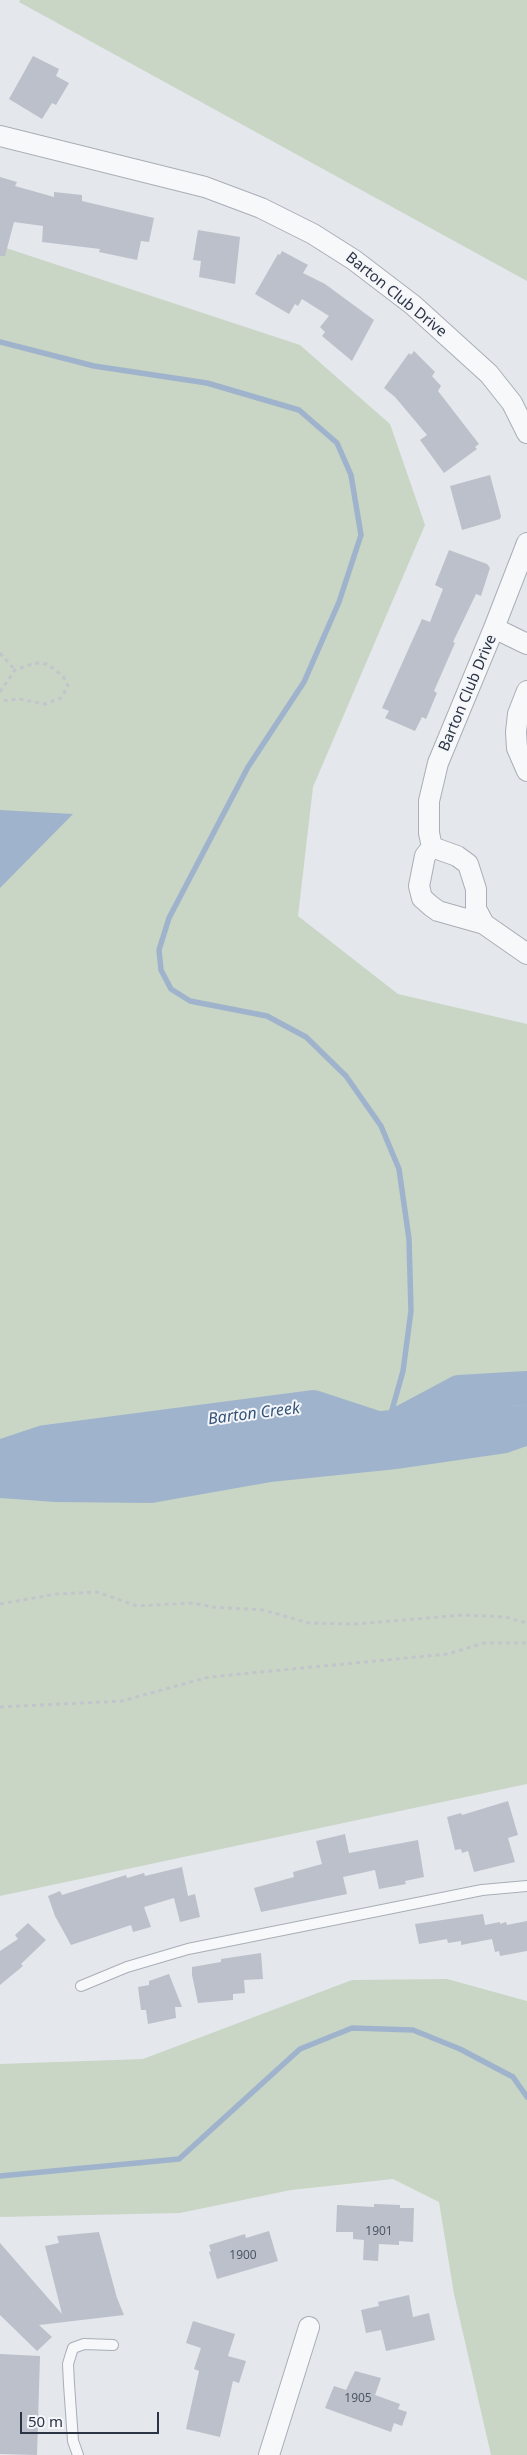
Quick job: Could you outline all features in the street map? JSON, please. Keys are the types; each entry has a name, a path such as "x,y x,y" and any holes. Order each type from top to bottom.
{"street":[{"name":"Barton Club Drive","path":"0,136 205,187 261,208 313,234 354,260 413,305 489,374 512,403 527,433"},
{"name":"Barton Club Drive","path":"432,847 428,833 429,801 438,763 527,543"},
{"path":"494,628 527,644"},
{"path":"527,690 518,714 516,732 517,748 527,771"},
{"path":"484,924 476,909 476,889 468,864 457,856 432,847 425,856 421,871 419,886 422,898 438,911 484,924 527,954"},
{"path":"269,2455 309,2327"}],"lane":[{"path":"81,1986 127,1967 188,1949 482,1890 527,1886"},
{"path":"78,2455 73,2441 68,2374 71,2354 73,2348 84,2344 113,2345"}],"path":[{"path":"0,653 15,670"},
{"path":"0,692 15,670 35,664 48,664 63,676 68,686 61,698 45,704 19,699 0,701"},
{"path":"0,1604 56,1594 97,1592 137,1606 193,1603 213,1607 263,1610 309,1623 355,1624 463,1615 505,1617 527,1623"},
{"path":"0,1706 122,1701 209,1677 448,1654 491,1643 527,1643"}],"green space":[{"path":"20,0 527,0 527,281 19,2"},
{"path":"0,246 300,345 390,424 425,525 313,787 298,916 398,994 527,1024 527,1784 0,1896"},
{"path":"447,1979 527,2001 527,2455 491,2455 454,2294 439,2202 393,2179 291,2190 180,2213 0,2217 0,2064 143,2059 352,1980"}],"water":[{"path":"0,810 73,814 0,888"},
{"path":"527,1405 527,1446 507,1453 397,1469 271,1482 152,1503 55,1502 0,1498 0,1465 37,1456 262,1423 391,1410"}],"building":[{"path":"33,56 59,69 56,76 69,83 56,105 52,103 42,119 9,99"},
{"path":"0,177 17,182 15,186 54,197 54,192 82,195 82,201 154,218 149,242 141,241 137,260 99,252 100,249 42,242 43,226 14,222 5,256 0,256"},
{"path":"198,230 240,237 235,284 199,277 201,261 193,260"},
{"path":"282,251 308,265 303,273 325,284 374,320 352,361 322,336 325,332 320,327 329,316 302,299 298,306 295,304 289,314 255,294 278,254 280,255"},
{"path":"414,351 435,372 432,376 441,386 438,391 479,444 475,447 477,449 444,473 420,440 427,435 395,397 384,388 409,353 411,355"},
{"path":"490,475 501,516 500,519 462,530 450,486"},
{"path":"449,550 487,564 490,568 481,596 476,594 453,642 455,643 434,691 437,693 426,719 422,717 415,731 385,718 389,711 382,708 422,619 430,622 443,589 435,585"},
{"path":"508,1801 518,1835 508,1838 515,1862 474,1872 468,1851 462,1853 461,1849 455,1850 447,1817 461,1813 462,1815"},
{"path":"345,1834 349,1853 418,1840 424,1877 405,1881 406,1884 379,1889 375,1870 343,1877 347,1894 261,1912 254,1888 294,1877 293,1872 322,1864 316,1841"},
{"path":"182,1867 188,1896 195,1894 200,1917 180,1922 174,1898 144,1907 151,1927 133,1932 131,1925 71,1945 55,1916 48,1896 60,1891 62,1895 126,1875 127,1878 144,1873 145,1876"},
{"path":"483,1914 485,1925 506,1922 507,1925 527,1921 527,1951 500,1956 499,1951 495,1952 492,1939 461,1945 461,1941 448,1943 447,1939 419,1944 415,1924"},
{"path":"28,1923 46,1940 21,1964 23,1966 0,1985 0,1951 18,1939 15,1935"},
{"path":"261,1953 263,1979 244,1980 245,1993 233,1994 233,2000 198,2003 192,1967 221,1962 221,1959"},
{"path":"169,1974 182,2007 175,2007 176,2018 148,2024 146,2010 141,2010 138,1987 149,1985 149,1981"},
{"path":"374,2204 400,2205 400,2208 414,2208 413,2242 399,2241 399,2245 379,2244 378,2261 363,2260 364,2240 353,2239 353,2232 336,2232 337,2205 374,2207"},
{"path":"269,2231 278,2261 217,2279 209,2252 211,2251 209,2245 245,2234 246,2238"},
{"path":"99,2232 117,2298 124,2315 39,2325 52,2337 37,2351 0,2315 0,2243 62,2314 45,2246 59,2243 57,2236"},
{"path":"409,2295 413,2317 429,2313 435,2340 386,2351 381,2330 366,2333 361,2310 379,2306 378,2302"},
{"path":"193,2321 235,2334 228,2356 246,2361 239,2383 233,2381 220,2437 186,2429 199,2371 194,2369 201,2348 186,2343"},
{"path":"0,2354 40,2356 37,2455 0,2454"},
{"path":"355,2371 381,2378 375,2395 400,2404 398,2409 407,2412 402,2426 394,2423 391,2432 325,2408 334,2386 346,2390"}],"waterway":[{"path":"0,342 94,366 207,383 299,410 337,443 351,475 361,535 339,602 304,682 248,767 169,918 159,950 161,970 171,989 190,1001 267,1016 306,1037 346,1076 381,1126 399,1169 409,1239 411,1311 403,1371 390,1417"},
{"name":"Barton Creek","path":"0,1457 45,1442 313,1407 386,1431 459,1392 527,1388"},
{"path":"0,2176 179,2159 300,2049 352,2028 413,2030 460,2049 513,2077 527,2097"}]}
